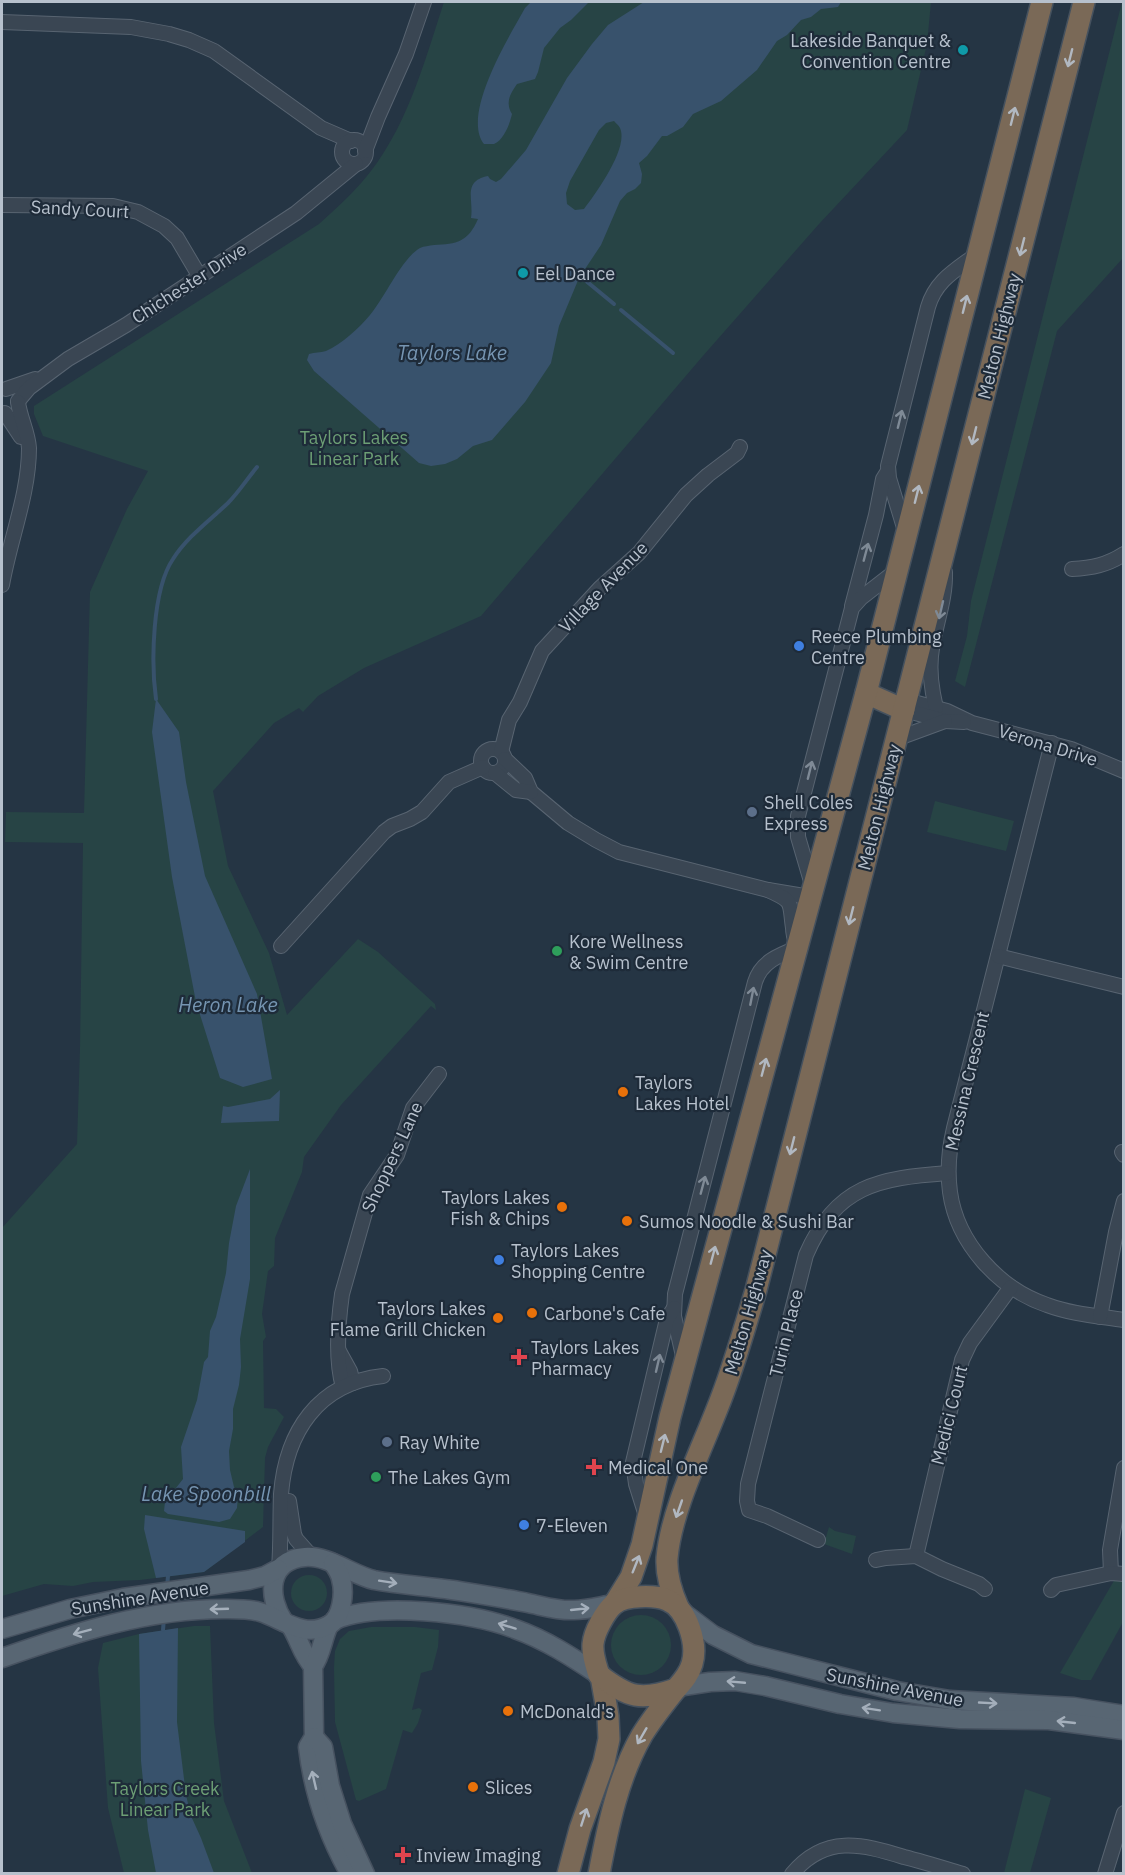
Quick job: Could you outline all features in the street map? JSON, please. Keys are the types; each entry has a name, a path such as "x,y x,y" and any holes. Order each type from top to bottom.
{"highway":[{"path":"568,1874 585,1814 604,1762 609,1738 609,1716 593,1650 595,1636 636,1566 684,1364 866,693 1042,2"},
{"name":"Melton Highway","path":"679,1608 667,1566 671,1533 745,1328 1084,2"},
{"path":"866,693 905,705"},
{"path":"599,1874 612,1810 628,1763 648,1726 686,1677 694,1657 690,1632 679,1608 670,1601 641,1596 615,1604"},
{"path":"600,1676 621,1691 636,1695 653,1695 677,1688"}],"main road":[{"path":"313,1666 305,1658 299,1641 275,1607 273,1593 273,1584 279,1569 292,1560 304,1557 333,1563 375,1580 448,1589 562,1610 615,1604"},
{"path":"333,1563 341,1578 341,1602 322,1641 320,1657 313,1666 314,1737 308,1747 309,1759 318,1799 365,1874"},
{"name":"Sunshine Avenue","path":"2,1629 70,1609 146,1594 249,1580 279,1569"},
{"name":"Sunshine Avenue","path":"679,1608 713,1635 751,1654 887,1689 950,1700 1074,1707 1124,1715"},
{"name":"Sunshine Avenue","path":"2,1658 78,1633 139,1618 187,1612 224,1609 251,1610 287,1623"},
{"path":"287,1623 304,1630 316,1629 366,1612 395,1611 444,1614 487,1621 512,1627 535,1637 600,1676"},
{"name":"Sunshine Avenue","path":"677,1688 710,1682 735,1681 893,1713 960,1719 1049,1720 1124,1730"},
{"path":"334,1822 350,1874"}],"street":[{"name":"Chichester Drive","path":"365,151 406,54 424,2"},
{"path":"2,22 131,27 189,40 214,51 321,128 341,138 347,146 347,162 356,164 364,158 365,151 359,142 347,146"},
{"name":"Chichester Drive","path":"325,189 347,146 378,117"},
{"name":"Chichester Drive","path":"3,413 15,409 18,401 29,388 68,359 126,325 296,213 356,164"},
{"name":"Sandy Court","path":"2,205 114,206 138,212 164,226 177,238 200,276"},
{"path":"906,536 888,471 889,460 933,294 945,278 977,254"},
{"name":"Chichester Drive","path":"4,390 50,372"},
{"path":"2,585 28,469 27,436 19,414 18,401 13,392 4,390"},
{"path":"3,413 20,435 28,459"},
{"name":"Village Avenue","path":"503,755 509,720 520,702 542,651 587,602 639,552 686,495 737,453 740,447"},
{"path":"768,890 812,892 798,837 798,816 876,515 883,479 888,471"},
{"path":"936,708 931,678 931,657 945,590 944,552"},
{"path":"1072,569 1100,566 1124,554"},
{"path":"852,608 861,598 897,570"},
{"name":"Verona Drive","path":"905,705 936,708 972,723 1086,754 1124,771"},
{"name":"Verona Drive","path":"905,705 945,721 972,723"},
{"path":"896,739 945,721"},
{"name":"Messina Crescent","path":"1052,744 954,1128 948,1173 954,1209 969,1242 992,1272 1024,1296 1047,1306 1124,1320"},
{"path":"531,792 516,790 489,770 482,760 487,751 494,749 503,755 525,778 531,792 583,833 619,852 768,890 784,897 792,910 792,926 797,948 766,964 754,982 676,1288 674,1308 684,1364"},
{"path":"282,946 384,832 422,812 449,782 504,767 503,755"},
{"path":"998,956 1124,987"},
{"name":"Shoppers Lane","path":"348,1385 350,1371 339,1352 339,1322 342,1294 367,1204 397,1155 413,1108 439,1074"},
{"name":"Turin Place","path":"818,1540 749,1510 747,1501 748,1484 806,1255 822,1223 846,1199 860,1190 885,1180 948,1173"},
{"path":"1100,1317 1124,1201"},
{"name":"Medici Court","path":"916,1556 963,1360 970,1343 1011,1287"},
{"path":"648,1521 640,1501 633,1462 667,1319 674,1308"},
{"path":"279,1569 282,1493 294,1438 307,1416 327,1397 348,1385 383,1376"},
{"path":"1051,1590 1056,1585 1117,1573 1110,1550 1124,1468"},
{"path":"286,1469 290,1517 294,1534 312,1557"},
{"path":"876,1560 886,1557 916,1556 979,1584 985,1589"},
{"path":"1105,1874 1124,1813"},
{"path":"792,1874 814,1855 833,1847 853,1845 882,1850 963,1874"}],"green space":[{"name":"Taylors Lakes Linear Park","path":"444,2 931,2 927,44 907,130 819,224 702,357 481,616 364,668 318,696 303,712 299,708 274,723 213,791 228,866 269,953 287,1015 358,939 378,952 435,1004 436,1010 431,1006 341,1105 304,1157 302,1172 275,1238 274,1266 268,1271 262,1314 266,1337 263,1341 264,1408 276,1409 284,1417 268,1447 265,1458 263,1527 204,1572 140,1580 93,1582 73,1586 44,1584 2,1596 2,1228 77,1144 83,843 5,842 6,812 84,813 90,592 127,509 148,471 43,436 34,414 34,406 319,224 347,198 377,162 402,119 421,73"},
{"path":"1122,2 1124,2 1123,258 1057,331 965,687 955,681 967,636 971,601"},
{"path":"935,801 1014,821 1006,851 927,832"},
{"path":"829,1527 835,1531 856,1536 852,1554 824,1544"},
{"path":"309,1575 321,1581 327,1593 321,1605 309,1611 297,1605 291,1593 297,1581"},
{"path":"1115,1579 1123,1579 1123,1622 1091,1680 1081,1680 1060,1673"},
{"path":"641,1615 662,1624 671,1645 662,1666 641,1675 620,1666 611,1645 620,1624"},
{"name":"Taylors Creek Linear Park","path":"210,1626 214,1723 224,1801 252,1873 124,1873 108,1808 98,1668 103,1643 139,1634"},
{"path":"371,1627 415,1627 439,1630 438,1647 432,1670 421,1673 412,1710 419,1708 422,1710 418,1723 412,1733 403,1730 386,1789 359,1801 356,1800 335,1722 335,1651 340,1639 349,1631"},
{"path":"1025,1789 1051,1798 1030,1873 1004,1873"}],"water":[{"path":"531,2 589,2 560,28 544,48 535,79 517,84 514,88 509,102 512,114 504,135 494,144 484,144 479,131 478,115 483,96 499,56 525,8"},
{"name":"Taylors Lake","path":"644,2 841,2 838,7 821,9 811,17 801,20 787,35 777,41 757,70 721,101 693,114 683,127 667,136 662,136 639,163 642,174 641,183 620,201 601,245 579,278 559,326 551,363 525,402 492,440 473,446 457,459 445,464 431,466 419,463 314,371 307,360 309,354 324,352 332,348 366,320 413,253 427,246 449,244 461,240 470,233 478,219 471,218 471,192 475,182 488,176 496,182 501,179 526,150 567,78 608,25","holes":["614,121 620,127 622,137 616,158 584,209 575,210 567,204 566,193 570,181 599,130 606,123"]},
{"name":"Heron Lake","path":"156,699 179,732 186,782 205,876 257,994 272,1079 243,1087 220,1078 196,1002 172,877 152,732"},
{"path":"280,1090 279,1121 221,1123 223,1106 270,1099"},
{"name":"Lake Spoonbill","path":"250,1169 250,1279 240,1339 241,1367 233,1409 233,1429 229,1451 230,1470 238,1494 237,1508 230,1519 219,1522 168,1514 164,1511 165,1502 183,1479 181,1447 197,1400 204,1362 208,1357 210,1331 216,1317 226,1273 236,1206"},
{"path":"145,1515 245,1531 245,1542 204,1572 156,1578 144,1529"},
{"path":"178,1628 177,1722 186,1795 191,1816 214,1873 156,1873 148,1830 141,1761 139,1634"}],"waterway":[{"path":"580,276 614,304"},
{"path":"621,310 673,353"},
{"path":"156,699 155,627 157,607 166,572 185,544 232,499 257,467"},
{"path":"167,1587 168,1576"},
{"path":"163,1630 164,1618"}],"place":[{"name":"Lakeside Banquet & Convention Centre","path":"963,50"},
{"name":"Eel Dance","path":"523,273"},
{"name":"Reece Plumbing Centre","path":"799,646"},
{"name":"Shell Coles Express","path":"752,812"},
{"name":"Kore Wellness & Swim Centre","path":"557,951"},
{"name":"Taylors Lakes Hotel","path":"623,1092"},
{"name":"Taylors Lakes Fish & Chips","path":"562,1207"},
{"name":"Sumos Noodle & Sushi Bar","path":"627,1221"},
{"name":"Taylors Lakes Shopping Centre","path":"499,1260"},
{"name":"Carbone's Cafe","path":"532,1313"},
{"name":"Taylors Lakes Flame Grill Chicken","path":"498,1318"},
{"name":"Taylors Lakes Pharmacy","path":"519,1357"},
{"name":"Ray White","path":"387,1442"},
{"name":"Medical One","path":"594,1467"},
{"name":"The Lakes Gym","path":"376,1477"},
{"name":"7-Eleven","path":"524,1525"},
{"name":"McDonald's","path":"508,1711"},
{"name":"Slices","path":"473,1787"},
{"name":"Inview Imaging","path":"403,1855"}]}
